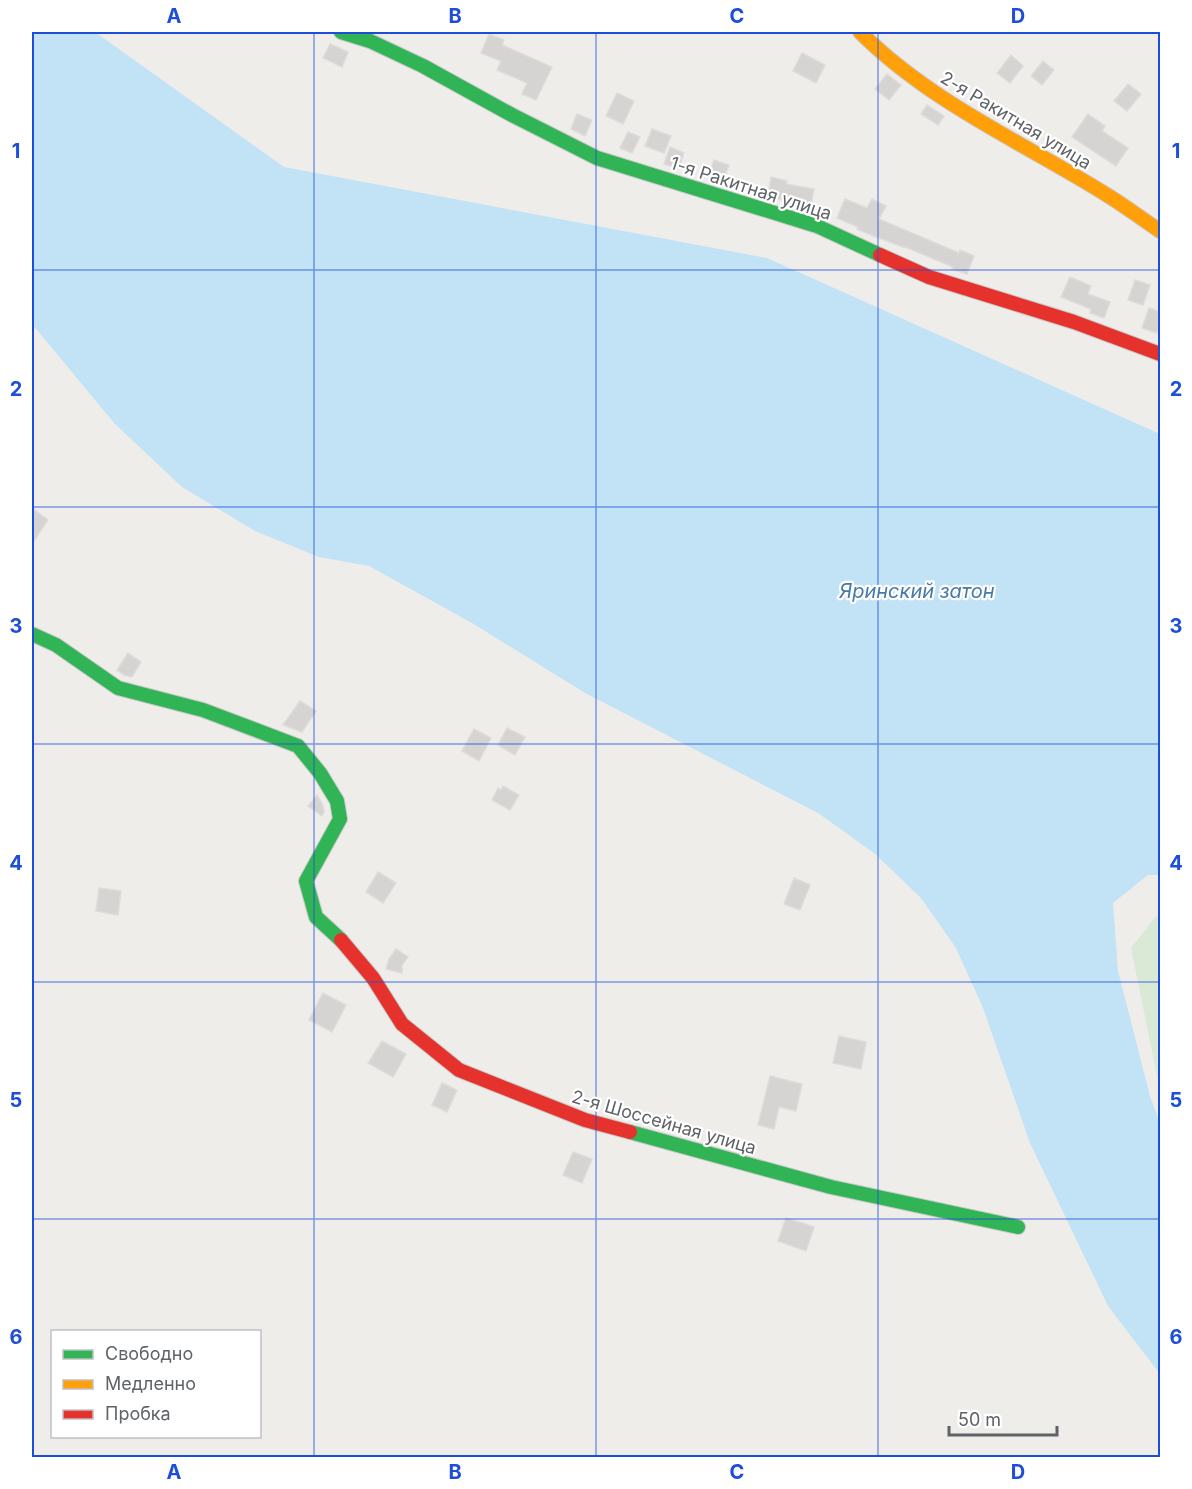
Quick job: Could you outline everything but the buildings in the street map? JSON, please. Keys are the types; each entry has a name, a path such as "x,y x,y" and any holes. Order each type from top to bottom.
{"street":[{"name":"1-я Ракитная улица","path":"341,32 370,41 423,66 597,158 817,226 929,277 1074,322 1161,354"},
{"name":"2-я Ракитная улица","path":"860,32 919,82 967,114 1107,195 1161,231"},
{"name":"2-я Шоссейная улица","path":"32,634 56,645 118,688 203,710 298,746 320,773 337,801 340,819 306,881 316,917 347,946 373,978 402,1024 459,1070 585,1120 831,1188 1018,1227"}],"green space":[{"path":"1160,915 1160,1086 1131,948 1156,916"}],"water":[{"name":"Яринский затон","path":"32,32 95,32 284,167 767,258 1160,434 1160,875 1148,875 1113,903 1118,971 1150,1096 1160,1123 1160,1374 1108,1306 1030,1143 983,1008 956,948 921,898 874,853 818,813 585,693 472,623 369,566 319,557 255,531 182,487 115,424 32,324"}],"traffic: fast":[{"path":"341,32 370,41 423,66 597,158 817,226 880,255"},
{"path":"32,634 56,645 118,688 203,710 298,746 320,773 337,801 340,819 306,881 316,917 341,940"},
{"path":"630,1132 831,1187 1018,1227"}],"traffic: slow":[{"path":"860,32 888,57 947,101 1107,195 1160,231"}],"traffic: jam":[{"path":"880,255 929,277 1074,322 1160,354"},
{"path":"341,940 373,978 402,1024 459,1070 585,1120 630,1132"}]}
